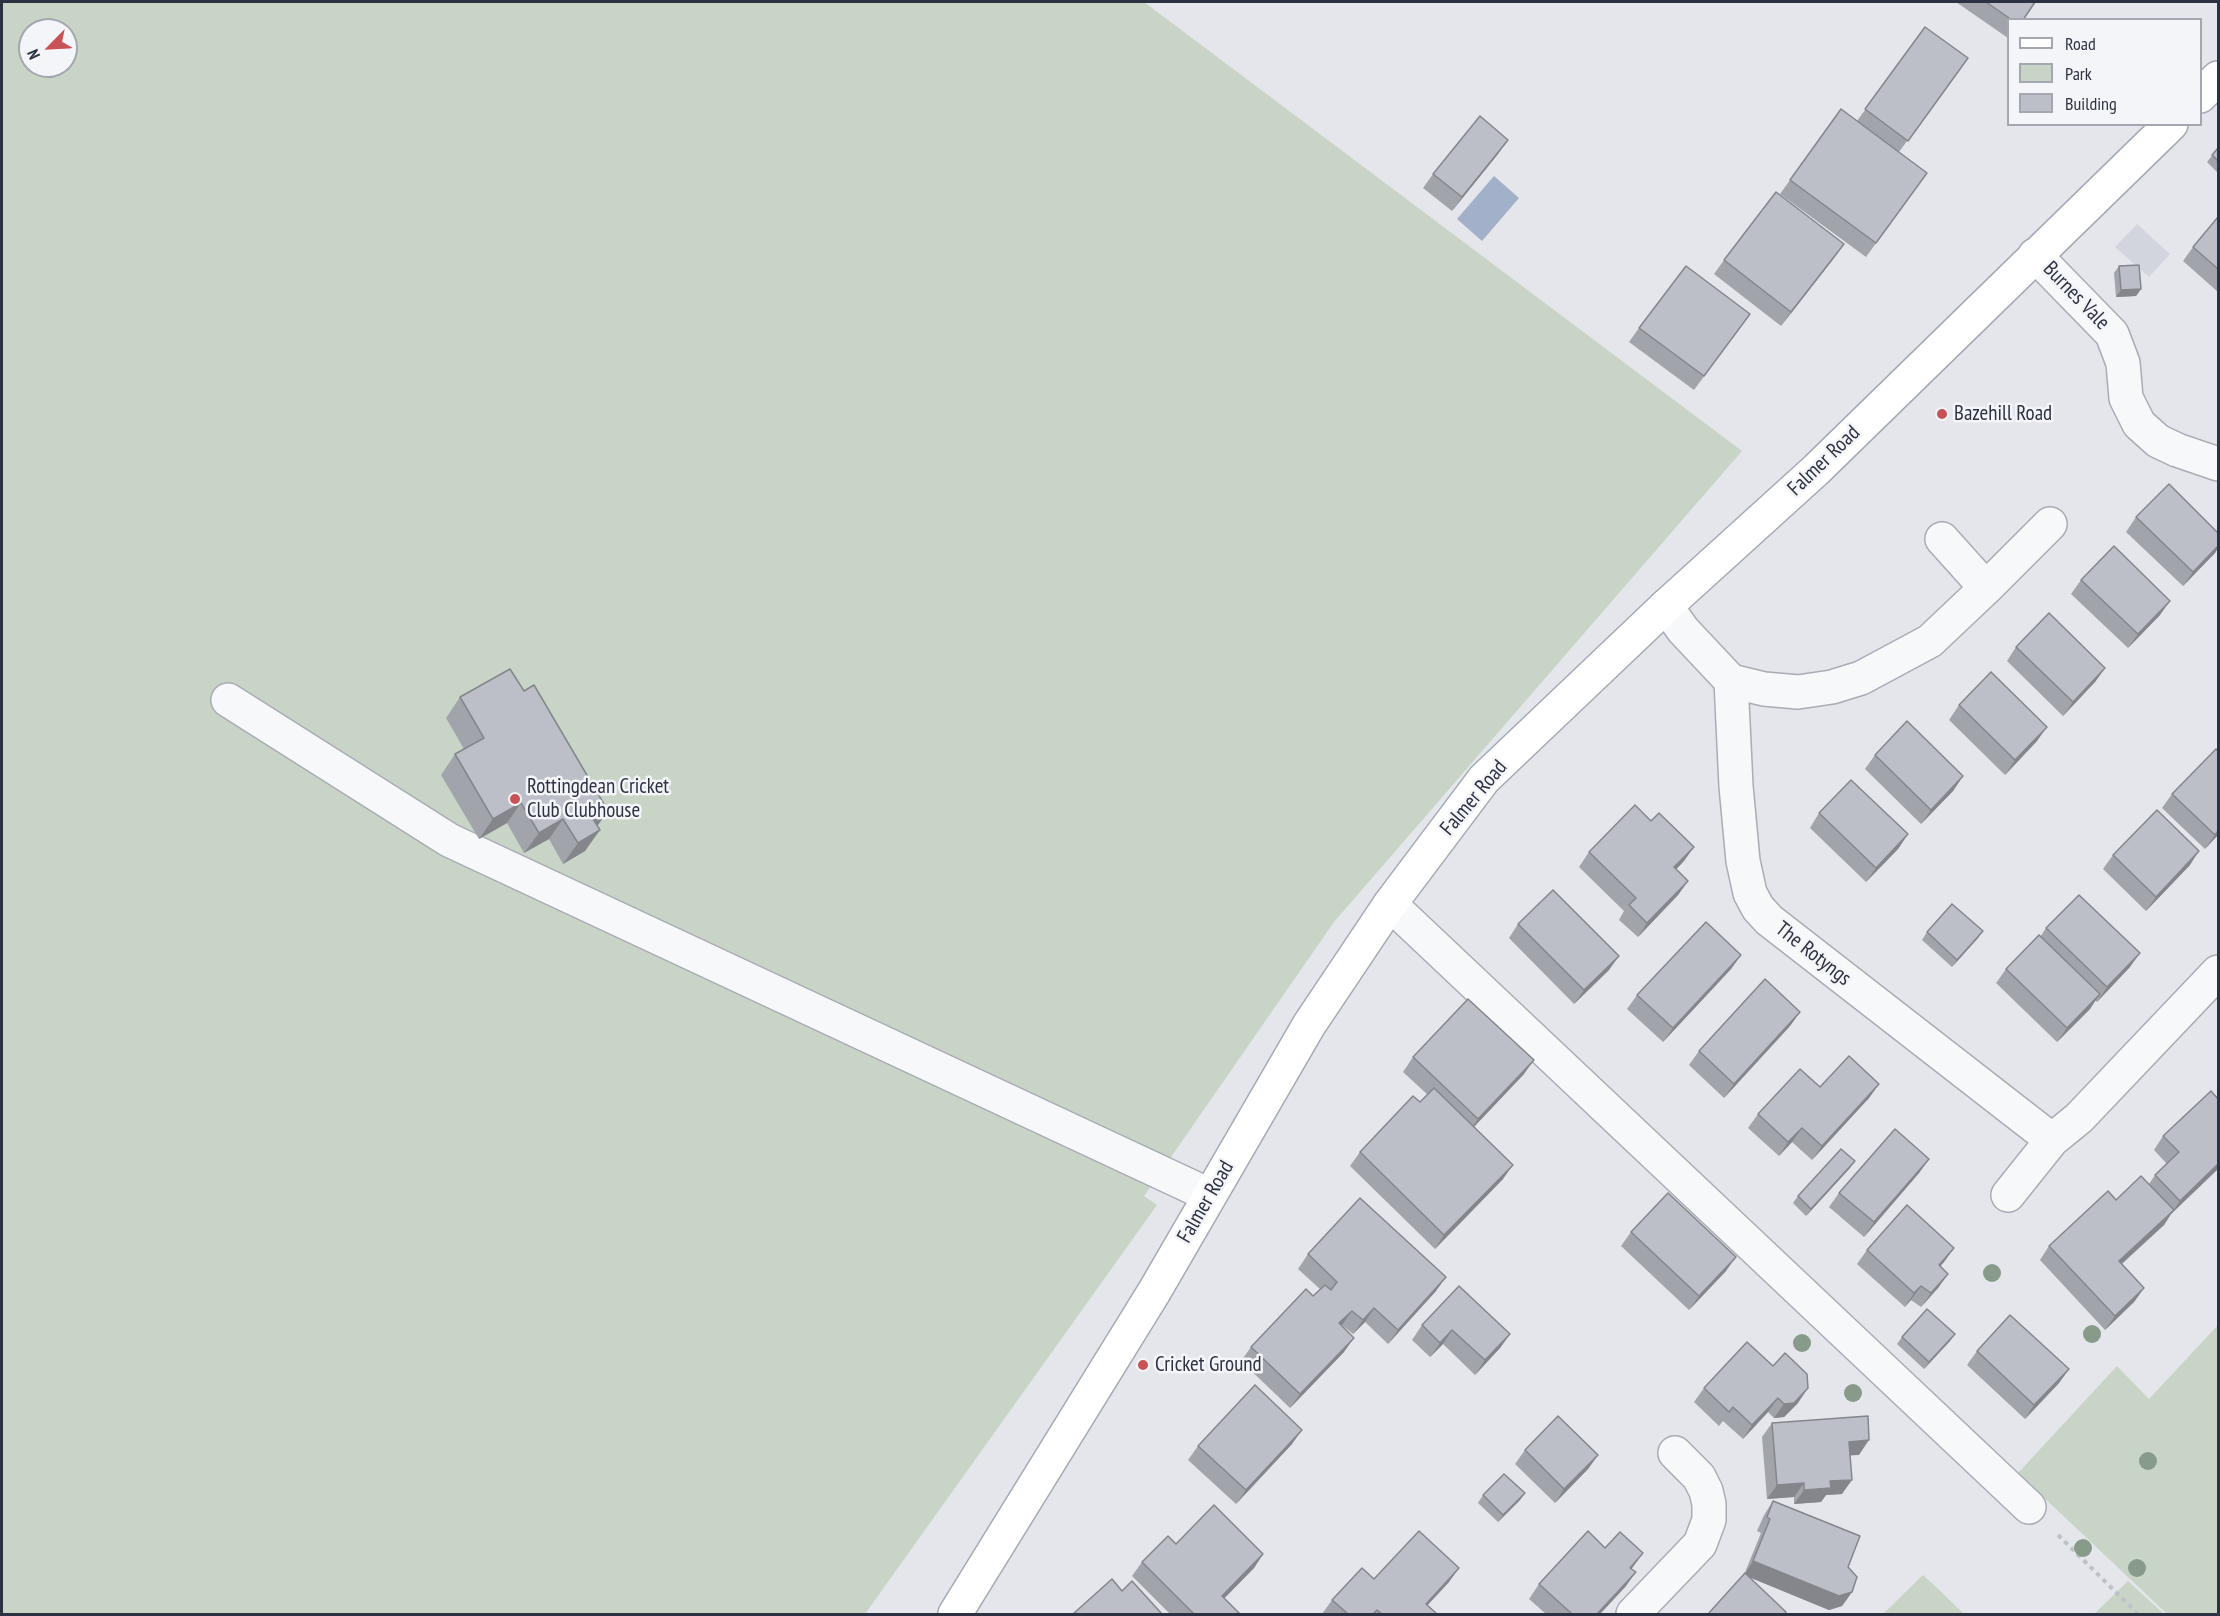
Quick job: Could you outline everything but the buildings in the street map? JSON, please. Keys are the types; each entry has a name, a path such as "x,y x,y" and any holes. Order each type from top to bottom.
{"main road":[{"path":"2202,94 2218,78"},
{"name":"Falmer Road","path":"955,1614 1154,1292 1309,1025 1390,904 1484,779 1666,606 1816,470 2169,126"}],"street":[{"name":"Burnes Vale","path":"2036,255 2112,334 2123,363 2126,398 2139,423 2168,445 2218,464"},
{"path":"1666,606 1683,630 1731,681 1764,689 1798,692 1832,687 1861,678 1930,641 2050,524"},
{"path":"1942,538 1986,588"},
{"name":"The Rotyngs","path":"1731,681 1736,786 1743,861 1750,893 1758,908 1769,920 2052,1140"},
{"path":"228,700 449,840 1209,1195"},
{"path":"1390,904 2029,1507"},
{"path":"2008,1195 2052,1140 2079,1118 2218,972"},
{"path":"1633,1614 1700,1544 1709,1520 1708,1497 1699,1477 1675,1453"}],"path":[{"path":"2029,1507 2138,1614"}],"shaded area":[{"path":"2137,224 2170,254 2149,277 2115,247"}],"green space":[{"path":"2,2 1144,2 1742,451 1334,922 1144,1196 1157,1205 865,1614 2,1614"},
{"path":"2218,1325 2218,1614 2167,1614 2018,1473 2117,1366 2149,1399"},
{"path":"1923,1575 1935,1586 1964,1614 1883,1614"},
{"path":"2128,1581 2164,1614 2094,1614"}],"water":[{"path":"1494,176 1519,198 1482,241 1457,219"}],"place":[{"name":"Bazehill Road","path":"1942,414"},
{"name":"Rottingdean Cricket Club Clubhouse","path":"515,799"},
{"name":"Cricket Ground","path":"1143,1365"}]}
